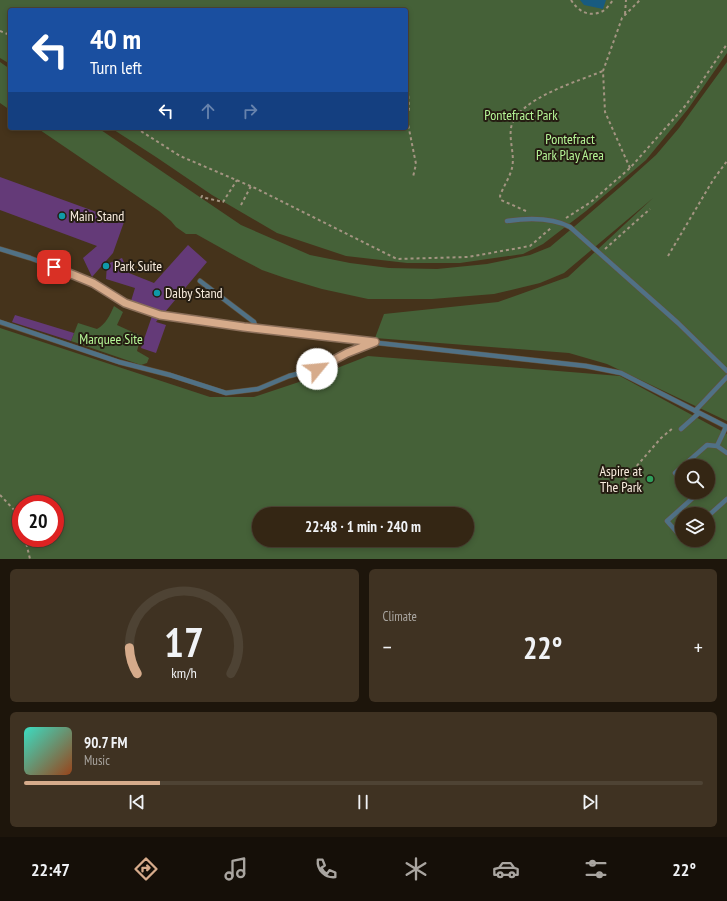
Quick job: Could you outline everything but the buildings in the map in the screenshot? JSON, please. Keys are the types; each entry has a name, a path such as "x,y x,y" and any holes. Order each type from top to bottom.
{"lane":[{"path":"507,221 535,219 560,222 570,227 678,323 727,371"},
{"path":"0,249 30,258 78,276 98,286 125,303 160,315 256,329 586,366 621,373 726,427 717,446"},
{"path":"200,280 254,322 256,329"},
{"path":"0,322 119,362 170,375 226,393 258,389 289,376 317,369 347,353 375,342"},
{"path":"681,429 727,377"},
{"path":"692,459 707,445 717,446 727,453"},
{"path":"683,507 692,499"},
{"path":"715,510 727,499"},
{"path":"675,514 667,521 675,530"}],"path":[{"path":"571,0 578,10 587,14 603,11 613,0"},
{"path":"625,14 626,0"},
{"path":"630,168 605,112 603,71 622,18 640,0"},
{"path":"139,130 180,156 251,186 397,259 468,257 530,246 560,222 591,202 630,168 686,105 727,44"},
{"path":"535,219 532,213 500,200 500,196 512,168 511,128 514,120 525,107 539,97 603,71"},
{"path":"408,124 416,164 413,178"},
{"path":"668,256 712,180 727,161"},
{"path":"201,198 202,196 223,202 237,180"},
{"path":"241,205 251,186"},
{"path":"599,253 650,209"},
{"path":"621,484 661,438 676,426"},
{"path":"0,495 12,508"},
{"path":"27,547 30,559"}],"green space":[{"name":"Pontefract Park","path":"0,0 727,0 727,53 688,109 646,160 586,211 543,244 523,254 460,263 407,263 346,256 277,233 212,195 114,130 408,130 408,8 8,8 8,63 0,58"},
{"path":"0,62 8,68 8,109 0,103"},
{"path":"727,62 727,421 607,364 569,353 375,338 384,314 498,302 568,277 653,198 564,273 540,283 494,294 432,299 368,299 322,289 262,270 196,234 186,234 159,211 40,130 101,130 241,225 310,255 350,263 389,268 437,269 487,264 530,255 550,247 656,155 679,128"},
{"name":"Marquee Site","path":"114,306 123,312 117,325 141,336 137,351 149,358 147,363 141,365 71,341 78,323 97,329 105,322"},
{"path":"0,328 210,397 254,397 314,377 368,356 620,376 727,434 727,559 0,559"}],"water":[{"path":"580,0 606,0 603,9 584,5"}],"place":[{"name":"Main Stand","path":"62,216"},
{"name":"Park Suite","path":"106,266"},
{"name":"Dalby Stand","path":"157,293"},
{"name":"Aspire at The Park","path":"650,479"}],"route":[{"path":"54,267 93,283 133,307 160,315 244,327 375,342 347,353 317,369"}],"park label":[{"name":"Pontefract Park Play Area","path":"570,148"}]}
